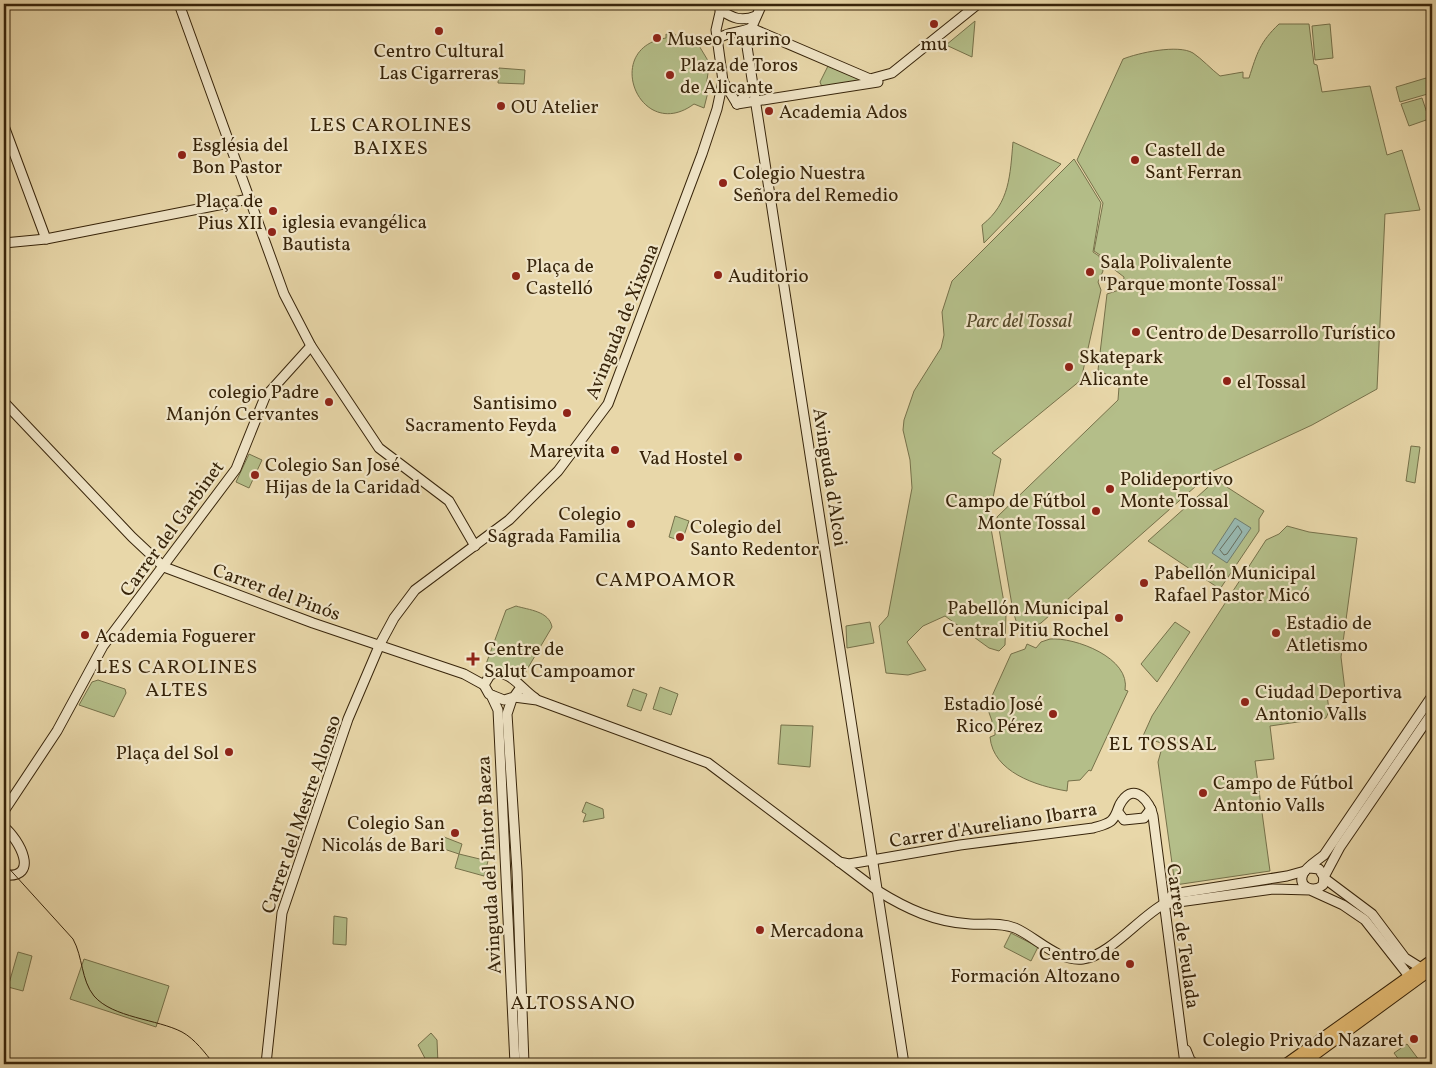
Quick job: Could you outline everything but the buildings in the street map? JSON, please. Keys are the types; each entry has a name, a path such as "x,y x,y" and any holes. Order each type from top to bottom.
{"main road":[{"path":"1302,1064 1417,974 1432,960"},
{"path":"1286,1064 1417,974 1432,970"}],"street":[{"path":"179,4 284,294 311,346 379,448 449,501 475,546"},
{"path":"738,33 746,40 762,4"},
{"path":"717,39 724,35 738,33 751,28 870,79 887,76 978,4"},
{"path":"737,100 756,101 882,82 902,72 986,4"},
{"path":"737,100 723,81 716,30 721,7 736,19 747,19 756,16"},
{"name":"Avinguda d'Alcoi","path":"746,40 866,860"},
{"name":"Avinguda de Xixona","path":"415,590 510,520 558,471 608,404 702,154 717,109 723,81"},
{"path":"737,100 754,87"},
{"path":"4,126 46,238"},
{"path":"4,243 46,238 249,199"},
{"name":"Carrer del Garbinet","path":"4,811 57,731 103,646 236,469 265,397 311,346"},
{"path":"5,403 164,567"},
{"name":"Carrer del Pinós","path":"164,567 313,623 380,644 464,674 484,685"},
{"name":"Carrer del Mestre Alonso","path":"266,1064 278,936 282,914 348,719 380,644 394,618 415,590"},
{"path":"537,700 521,688 511,677 498,673 488,677 484,685 491,695 504,700 513,698 537,700 708,764 860,878 898,904 937,920 1006,925 1055,952 1079,959 1096,955 1150,912 1164,904 1273,889 1310,890 1320,888 1332,860 1432,713"},
{"path":"513,698 521,688"},
{"name":"Avinguda del Pintor Baeza","path":"491,695 498,710 514,1064"},
{"path":"1417,974 1365,920 1343,905 1310,890 1303,883 1302,876 1324,854 1432,696"},
{"name":"Avinguda del Pintor Baeza","path":"513,698 507,714 517,870 524,1064"},
{"path":"1136,793 1147,800 1152,809 1144,818 1124,820 1118,812 1118,806 1124,797 1136,793"},
{"name":"Carrer de Teulada","path":"1152,809 1185,1064"},
{"name":"Carrer d'Aureliano Ibarra","path":"839,862 849,864 1093,828 1109,823 1118,812"},
{"name":"Carrer de Teulada","path":"1144,818 1149,823 1154,835"},
{"path":"4,828 17,842 25,861 22,869 18,872 4,875"},
{"path":"860,878 858,867 866,860 878,891 904,1064"},
{"path":"1332,860 1332,873 1341,890"},
{"path":"1164,904 1169,897 1182,892 1277,878 1307,869 1319,869 1324,877 1372,914 1417,974"},
{"path":"1161,882 1182,892"},
{"name":"Carrer de Teulada","path":"1182,1041 1190,1060 1195,1064"},
{"path":"1213,1064 1218,1064"}],"green space":[{"path":"975,21 972,57 946,45"},
{"path":"1279,24 1309,24 1314,64 1317,65 1322,92 1370,86 1387,155 1402,150 1420,210 1385,214 1377,389 1312,425 1213,471 1041,623 1029,629 1017,624 1013,611 997,517 1118,400 1119,387 1116,384 1117,380 1098,370 1107,294 1119,290 1123,285 1124,277 1111,267 1104,267 1100,255 1094,251 1103,203 1077,160 1123,59 1158,50 1186,50 1196,55 1220,76 1243,72 1243,78 1249,78 1260,48"},
{"path":"1330,24 1333,58 1315,60 1312,26"},
{"name":"Plaza de Toros de Alicante","path":"666,34 675,34 675,38 694,46 698,44 710,64 706,66 708,73 706,87 709,88 704,108 694,104 675,113 658,112 644,103 635,90 632,74 635,58 646,45 666,38"},
{"path":"828,66 864,80 822,87 820,82"},
{"path":"499,68 525,70 524,84 498,83"},
{"path":"1426,78 1431,93 1400,102 1396,87"},
{"path":"1422,98 1429,119 1409,126 1401,104"},
{"path":"1013,142 1061,164 984,243 982,225 998,207 1007,188"},
{"name":"Parc del Tossal","path":"1074,159 1101,203 1093,252 1099,256 1103,271 1098,282 1101,290 1081,380 992,453 1001,459 989,517 1006,614 1005,645 999,651 989,648 945,616 923,626 907,642 926,670 908,675 886,673 879,626 888,616 912,488 910,460 903,430 904,420 914,391 941,348 944,335 942,312 952,281"},
{"path":"1411,446 1420,447 1415,483 1406,481"},
{"path":"249,454 262,460 249,488 236,482"},
{"path":"1216,480 1264,511 1259,519 1259,531 1220,589 1148,541"},
{"path":"675,516 689,521 682,541 669,537"},
{"name":"Ciudad Deportiva Antonio Valls","path":"1287,526 1309,532 1357,538 1341,657 1345,690 1327,694 1329,711 1326,718 1270,726 1274,759 1255,761 1270,871 1175,885 1158,762 1163,744 1143,736 1152,716 1266,540 1279,534"},
{"path":"516,606 543,614 552,627 522,678 486,664 506,610"},
{"path":"870,622 874,643 847,648 846,626"},
{"path":"1175,622 1190,632 1157,682 1141,664"},
{"name":"Estadio José Rico Pérez","path":"1050,639 1061,639 1086,646 1110,659 1119,668 1125,679 1125,690 1128,691 1091,771 1089,770 1080,780 1068,781 1067,791 1030,781 1008,768 999,760 993,749 990,737 995,735 995,731 990,726 992,721 987,707 1011,654 1025,649 1027,644 1036,648 1041,642"},
{"path":"98,680 125,689 126,693 114,717 79,705 92,682"},
{"path":"660,687 678,694 671,715 653,709"},
{"path":"633,689 647,694 641,711 627,706"},
{"path":"781,725 813,726 810,767 778,764"},
{"path":"586,802 603,809 604,818 583,822 586,814 582,812"},
{"path":"444,837 462,844 459,854 441,848"},
{"path":"459,854 488,861 484,876 455,868"},
{"path":"334,916 347,918 346,945 333,944"},
{"path":"1011,933 1038,947 1031,961 1004,947"},
{"path":"18,952 32,956 23,991 8,987"},
{"path":"84,959 169,986 156,1027 70,999"},
{"path":"431,1033 437,1040 438,1064 428,1064 418,1045"},
{"path":"1407,1044 1422,1064 1402,1064 1394,1053"}],"water":[{"path":"1235,518 1251,528 1227,563 1212,553"}],"tram line":[{"path":"4,863 73,939 79,953 84,976 94,996 102,1003 124,1014 182,1032 195,1042 214,1064"}],"place":[{"name":"mu","path":"934,24"},
{"name":"Centro Cultural Las Cigarreras","path":"439,31"},
{"name":"Museo Taurino","path":"657,38"},
{"name":"Plaza de Toros de Alicante","path":"670,75"},
{"name":"OU Atelier","path":"501,106"},
{"name":"Academia Ados","path":"769,111"},
{"name":"Església del Bon Pastor","path":"182,155"},
{"name":"Castell de Sant Ferran","path":"1135,160"},
{"name":"Colegio Nuestra Señora del Remedio","path":"723,183"},
{"name":"Plaça de Pius XII","path":"273,211"},
{"name":"iglesia evangélica Bautista","path":"272,232"},
{"name":"Sala Polivalente \"Parque monte Tossal\"","path":"1090,272"},
{"name":"Auditorio","path":"718,275"},
{"name":"Plaça de Castelló","path":"516,276"},
{"name":"Centro de Desarrollo Turístico","path":"1136,332"},
{"name":"Skatepark Alicante","path":"1069,367"},
{"name":"el Tossal","path":"1227,381"},
{"name":"colegio Padre Manjón Cervantes","path":"329,402"},
{"name":"Santisimo Sacramento Feyda","path":"567,413"},
{"name":"Marevita","path":"615,450"},
{"name":"Vad Hostel","path":"738,457"},
{"name":"Colegio San José Hijas de la Caridad","path":"255,475"},
{"name":"Polideportivo Monte Tossal","path":"1110,489"},
{"name":"Campo de Fútbol Monte Tossal","path":"1096,511"},
{"name":"Colegio Sagrada Familia","path":"631,524"},
{"name":"Colegio del Santo Redentor","path":"680,537"},
{"name":"Pabellón Municipal Rafael Pastor Micó","path":"1144,583"},
{"name":"Pabellón Municipal Central Pitiu Rochel","path":"1119,618"},
{"name":"Estadio de Atletismo","path":"1276,633"},
{"name":"Academia Foguerer","path":"85,635"},
{"name":"Centre de Salut Campoamor","path":"473,659"},
{"name":"Ciudad Deportiva Antonio Valls","path":"1245,702"},
{"name":"Estadio José Rico Pérez","path":"1053,714"},
{"name":"Plaça del Sol","path":"229,752"},
{"name":"Campo de Fútbol Antonio Valls","path":"1203,793"},
{"name":"Colegio San Nicolás de Bari","path":"455,833"},
{"name":"Mercadona","path":"760,930"},
{"name":"Centro de Formación Altozano","path":"1130,964"},
{"name":"Colegio Privado Nazaret","path":"1414,1039"}],"district":[{"name":"LES CAROLINES BAIXES","path":"391,136"},
{"name":"CAMPOAMOR","path":"666,579"},
{"name":"LES CAROLINES ALTES","path":"177,678"},
{"name":"EL TOSSAL","path":"1163,743"},
{"name":"ALTOSSANO","path":"573,1002"}]}
